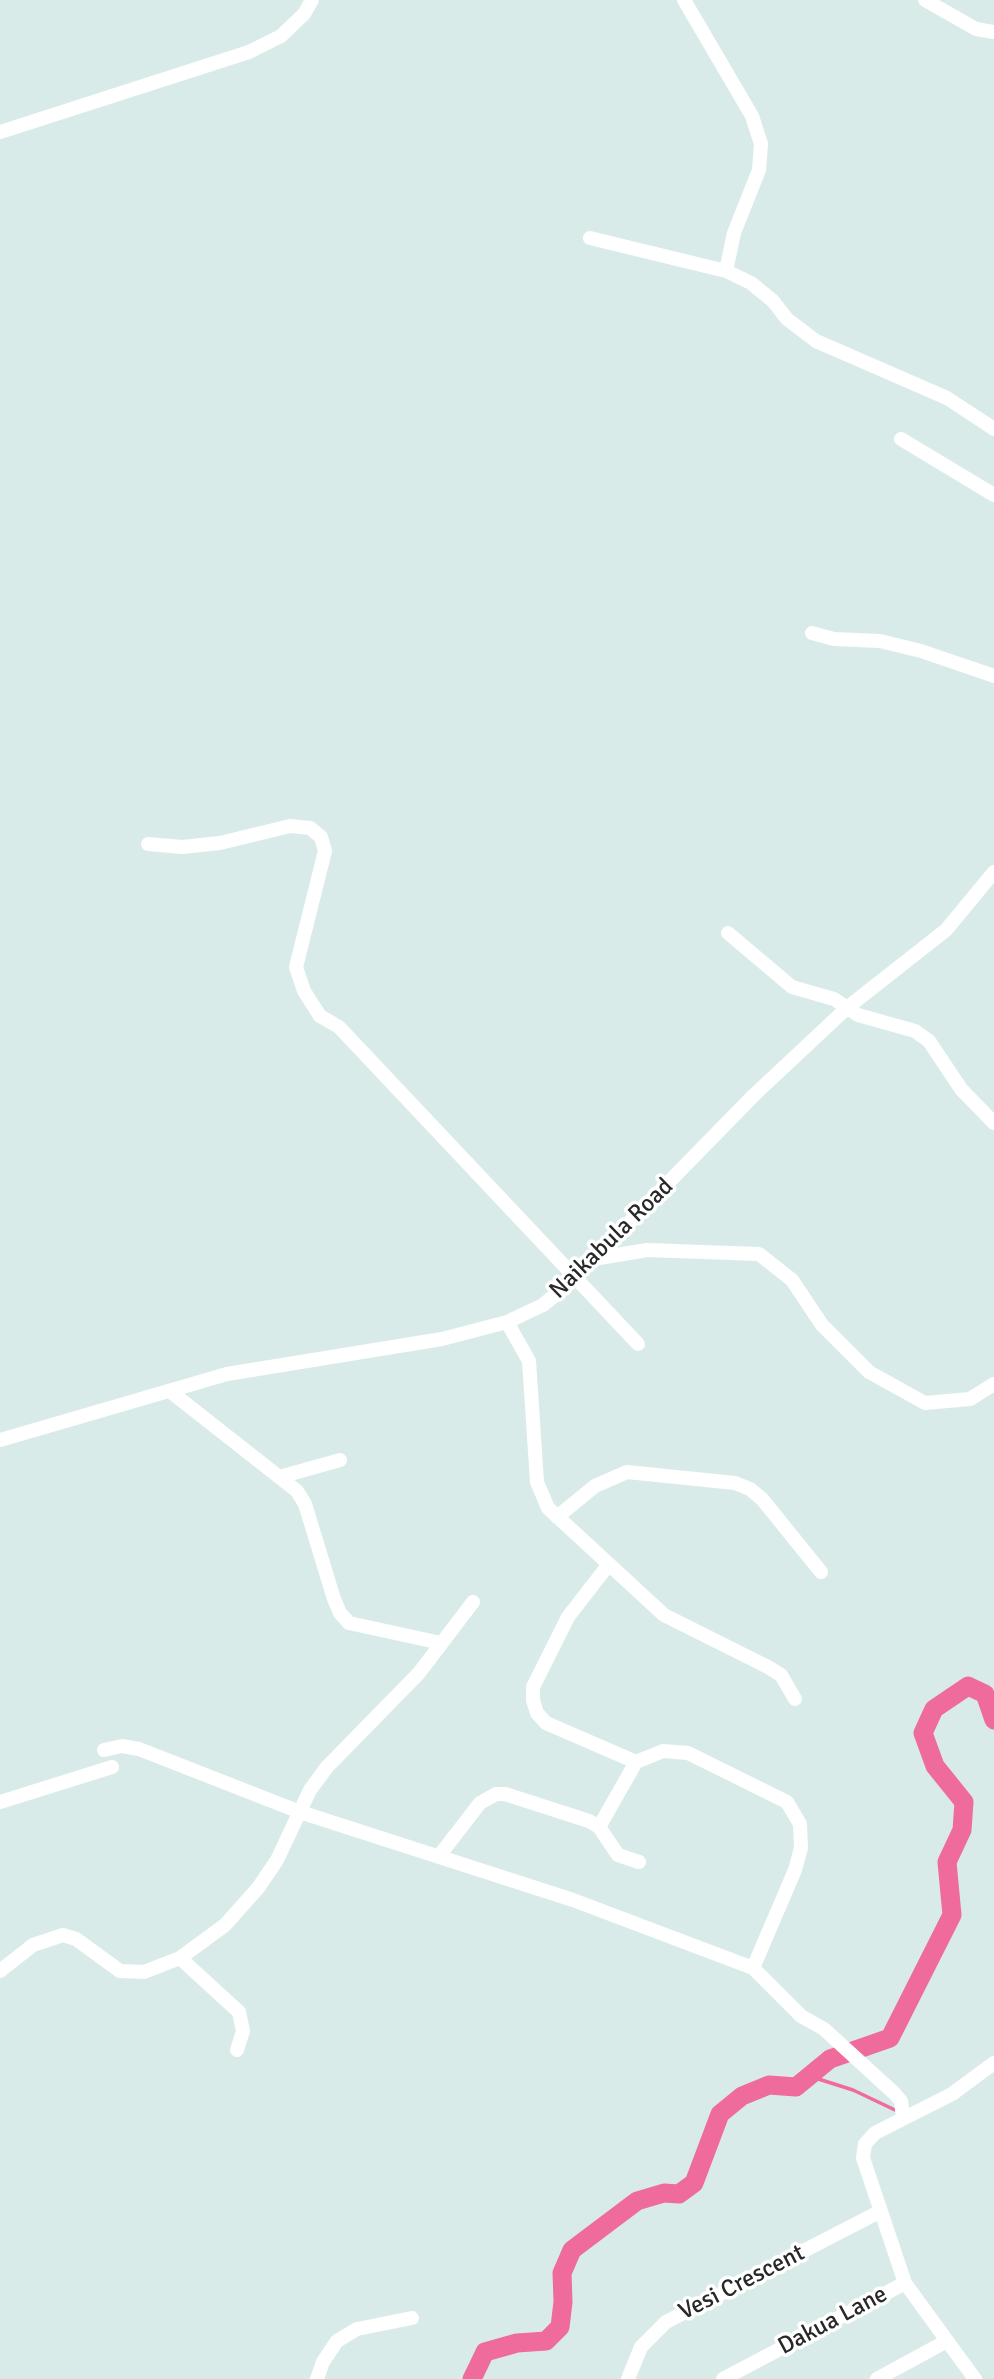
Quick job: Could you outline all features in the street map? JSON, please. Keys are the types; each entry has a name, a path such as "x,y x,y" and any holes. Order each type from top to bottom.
{"street":[{"path":"0,132 249,52 281,36 304,14 312,0"},
{"path":"684,0 752,116 761,144 759,170 734,233 726,271"},
{"path":"925,0 976,29 994,32"},
{"path":"590,237 726,271 759,288 787,319 816,341 947,398 994,429"},
{"path":"901,439 994,495"},
{"path":"812,633 834,639 880,641 921,651 994,676"},
{"path":"148,844 182,847 220,843 290,826 310,828 321,837 325,851 296,967 304,990 320,1016 339,1027 639,1344"},
{"name":"Naikabula Road","path":"0,1440 227,1374 442,1339 507,1322 543,1305 575,1278 754,1095 848,1007 946,930 994,872"},
{"path":"729,933 792,987 834,999 858,1015 915,1031 929,1041 961,1089 994,1123"},
{"path":"593,1259 647,1250 759,1255 792,1280 822,1325 869,1372 892,1385 925,1403 970,1399 994,1384"},
{"path":"507,1322 529,1361 537,1482 541,1497 557,1517 673,1620 781,1675 795,1699"},
{"path":"171,1392 298,1490 305,1504 334,1599 340,1613 349,1623 442,1643"},
{"path":"282,1476 340,1460"},
{"path":"557,1517 595,1486 627,1472 735,1483 750,1489 762,1499 821,1572"},
{"path":"609,1564 568,1618 533,1687 533,1700 537,1713 546,1723 636,1762"},
{"path":"0,1971 33,1945 46,1938 63,1936 76,1939 120,1971 144,1972 180,1958 225,1925 258,1888 277,1860 310,1790 327,1767 419,1673 472,1602"},
{"path":"104,1750 122,1746 139,1749 300,1812 573,1900 753,1968 800,2016 824,2029 901,2101 903,2119"},
{"path":"600,1826 636,1762 663,1751 688,1753 787,1802 795,1812 802,1837 795,1870 753,1968"},
{"path":"0,1802 112,1767"},
{"path":"439,1856 481,1803 496,1794 505,1794 600,1826 618,1855 639,1862"},
{"path":"180,1958 239,2011 243,2031 237,2050"},
{"path":"975,2379 945,2342 905,2283 863,2158 865,2144 875,2133 952,2094 994,2063"},
{"name":"Vesi Crescent","path":"628,2379 641,2347 667,2322 879,2212"},
{"name":"Dakua Lane","path":"723,2379 905,2283"},
{"path":"317,2379 323,2362 337,2341 357,2329 412,2318"},
{"path":"877,2379 945,2342"}],"waterway":[{"path":"472,2379 485,2352 517,2343 546,2341 560,2327 562,2273 572,2250 637,2201 664,2193 679,2194 694,2183 720,2114 742,2096 769,2085 796,2087 830,2059 890,2038 952,1915 947,1862 962,1830 964,1802 935,1766 923,1733 934,1709 968,1686 985,1694 994,1720"},
{"path":"809,2076 853,2090 895,2110"}]}
